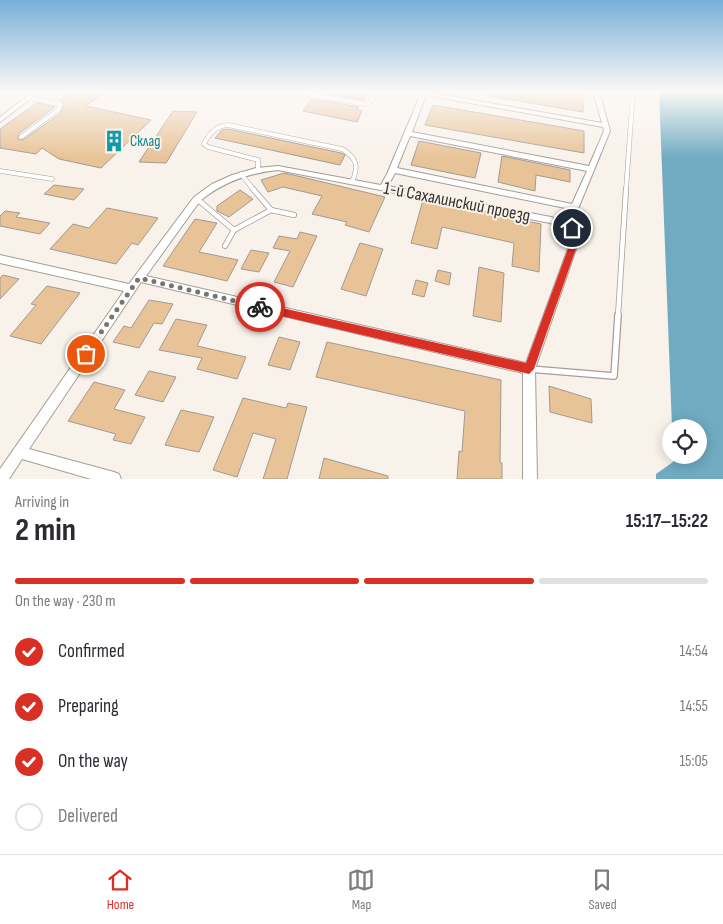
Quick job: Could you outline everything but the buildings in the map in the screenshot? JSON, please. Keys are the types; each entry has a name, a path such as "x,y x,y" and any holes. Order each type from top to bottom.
{"street":[{"path":"384,187 393,170 415,113"},
{"path":"538,113 606,126"},
{"path":"393,170 559,206 575,207 607,131 602,113"},
{"path":"408,132 591,169"},
{"name":"1-й Сахалинский проезд","path":"1,479 131,289 196,199 209,188 258,169 278,168 384,187 551,220 572,228 575,236 573,246 529,369"},
{"path":"0,259 131,289"},
{"path":"139,278 529,369 530,479"},
{"path":"19,452 114,479"}],"lane":[{"path":"21,137 53,113"},
{"path":"529,369 614,376 632,113"},
{"path":"258,169 258,160 208,147 204,144 206,139 216,128 228,125 342,149 355,158 358,164 358,170 352,182"},
{"path":"0,171 52,179"},
{"path":"241,174 271,210 294,215"},
{"path":"196,199 234,230"},
{"path":"225,246 234,230 271,210"}],"water":[{"path":"660,113 723,113 723,479 656,479 656,474 670,464 707,464 707,419 672,419"}],"way so far":[{"path":"86,354 139,278 260,307"}],"place":[{"name":"Склад","path":"114,141"}],"route":[{"path":"260,307 529,369 573,246 575,236 572,228"}]}
